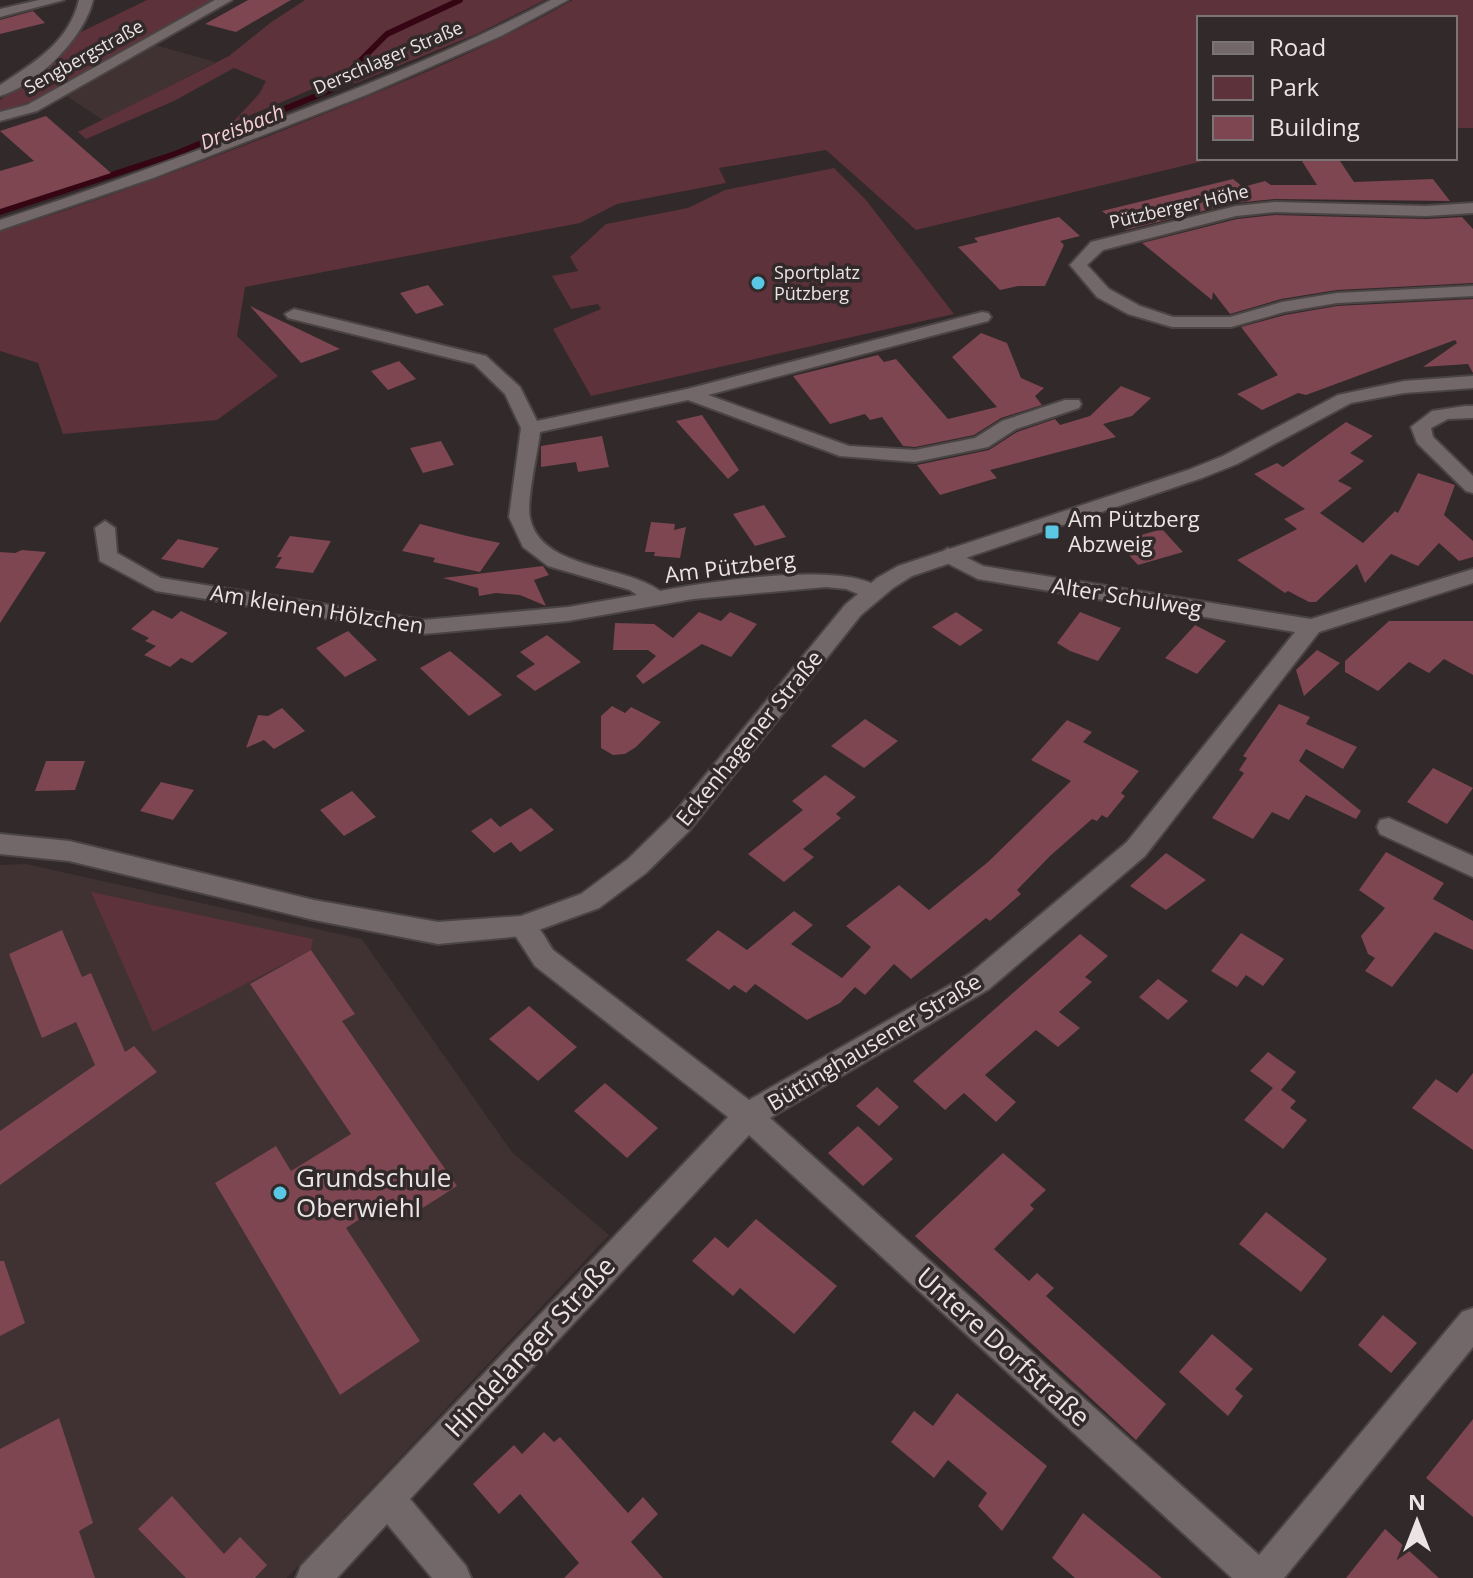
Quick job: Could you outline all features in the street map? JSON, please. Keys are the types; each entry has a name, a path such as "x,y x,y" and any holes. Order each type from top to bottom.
{"street":[{"path":"0,13 57,0"},
{"path":"0,92 65,43 85,17 86,0"},
{"name":"Sengbergstraße","path":"0,117 32,108 225,0"},
{"name":"Derschlager Straße","path":"0,225 171,167 355,94 500,33 561,0"},
{"name":"Pützberger Höhe","path":"1473,208 1426,211 1275,207 1236,211 1097,246 1078,265 1103,293 1134,310 1172,322 1231,322 1282,307 1337,298 1473,291"},
{"path":"294,314 480,360 513,391 531,428 689,394 982,317"},
{"name":"Eckenhagener Straße","path":"0,844 69,851 314,910 438,933 522,926 590,901 637,866 680,824 853,610 905,571 1195,474 1230,460 1345,399 1404,387 1473,382"},
{"path":"689,394 847,452 915,456 981,443 1009,425 1072,404"},
{"path":"1473,412 1451,411 1432,416 1421,427 1424,439 1473,487"},
{"name":"Am Pützberg","path":"531,428 519,517 530,542 555,561 638,585 656,599 693,592 826,580 850,582 873,593"},
{"name":"Am kleinen Hölzchen","path":"105,528 107,556 156,584 423,627 568,614 656,599"},
{"name":"Alter Schulweg","path":"948,555 978,572 1311,627"},
{"path":"1311,627 1473,576"},
{"name":"Büttinghausener Straße","path":"522,926 544,958 748,1116 980,981 1136,849 1311,627"},
{"path":"1389,827 1473,867"},
{"name":"Hindelanger Straße","path":"313,1578 748,1116"},
{"name":"Untere Dorfstraße","path":"748,1116 1260,1578 1473,1323"},
{"path":"387,1497 454,1578"}],"shaded area":[{"path":"155,45 216,62 103,120 66,96"},
{"name":"Grundschule Oberwiehl","path":"26,864 362,939 512,1152 609,1235 287,1578 0,1578 0,865"}],"green space":[{"path":"147,0 214,0 31,101 0,113 0,100 40,70 81,32"},
{"path":"305,0 545,0 477,34 356,83 324,84 232,123 259,94 266,81 234,68 174,101 86,139 78,132 229,56"},
{"path":"573,0 1473,0 1473,128 1457,128 1457,16 1197,16 1197,160 1208,160 916,230 826,150 719,168 726,183 617,204 580,223 245,287 237,336 278,376 217,420 63,434 38,363 0,351 0,231 68,210 269,136 423,73"},
{"name":"Sportplatz Pützberg","path":"834,168 866,200 954,314 591,396 553,329 601,309 598,304 571,309 552,276 578,271 570,257 606,224 688,208 725,190"},
{"path":"91,892 313,939 311,950 153,1032"}],"building":[{"path":"248,0 291,0 236,32 205,24"},
{"path":"33,11 45,23 0,34 0,20"},
{"path":"46,116 111,173 0,209 0,171 34,161 0,131"},
{"path":"1301,160 1339,160 1354,182 1433,179 1450,201 1275,199 1235,203 1126,230 1102,211 1233,179 1243,187 1265,181 1271,185 1317,185"},
{"path":"1275,215 1462,217 1473,229 1473,283 1337,290 1281,299 1230,314 1213,292 1212,300 1142,243 1237,219"},
{"path":"1059,217 1080,236 1060,241 1064,245 1045,286 1000,290 958,247 978,242 974,238"},
{"path":"428,285 444,305 416,314 400,293"},
{"path":"1473,299 1473,373 1468,364 1423,367 1457,343 1455,340 1306,395 1298,393 1262,410 1237,394 1278,375 1241,327 1337,306"},
{"path":"250,306 309,334 340,349 301,363"},
{"path":"981,333 1007,343 1021,378 1044,388 1035,396 1042,405 1001,418 974,435 915,447 903,446 882,417 870,420 865,414 830,424 793,376 878,355 884,362 896,359 948,419 997,407 952,357"},
{"path":"399,361 416,379 388,390 371,371"},
{"path":"1121,386 1151,398 1132,416 1103,424 1116,437 990,470 997,478 940,495 917,465 989,450 1017,432 1055,419 1060,425 1090,416"},
{"path":"702,415 739,470 728,479 676,421"},
{"path":"1346,422 1373,436 1350,453 1364,461 1338,481 1352,488 1320,513 1363,543 1395,511 1398,513 1418,473 1455,485 1444,515 1473,541 1473,557 1459,561 1439,543 1418,566 1391,554 1365,583 1357,564 1316,602 1309,602 1288,591 1285,593 1237,560 1297,529 1284,519 1305,509 1254,474 1277,463 1283,467"},
{"path":"602,436 609,467 578,472 576,462 541,467 541,446"},
{"path":"441,441 454,465 423,473 410,448"},
{"path":"764,505 786,537 755,546 733,514"},
{"path":"651,522 675,524 674,530 686,527 680,558 654,556 655,552 645,552"},
{"path":"420,524 500,543 480,572 433,562 435,558 402,551"},
{"path":"1162,529 1183,552 1138,565 1117,542"},
{"path":"290,536 331,541 313,573 275,568 282,557 277,557"},
{"path":"178,539 219,548 203,568 161,559"},
{"path":"0,552 46,552 0,623"},
{"path":"543,566 549,575 534,580 546,606 520,595 496,593 479,596 478,588 443,578"},
{"path":"153,610 172,619 181,611 228,633 192,663 181,658 170,667 144,655 156,646 145,641 149,638 131,629"},
{"path":"699,612 721,621 730,612 757,624 731,657 702,644 643,684 636,676 656,656 648,650 613,650 615,623 654,624 673,638"},
{"path":"956,612 983,630 960,646 932,627"},
{"path":"1080,612 1121,628 1098,661 1057,643"},
{"path":"1389,621 1473,621 1473,675 1444,659 1429,673 1409,662 1378,691 1345,672 1345,661"},
{"path":"1195,625 1226,641 1197,674 1165,658"},
{"path":"348,631 377,660 345,677 316,648"},
{"path":"547,635 581,662 535,691 516,676 535,664 520,652"},
{"path":"1317,650 1340,663 1304,696 1296,670"},
{"path":"450,651 502,695 469,716 420,668"},
{"path":"1279,704 1310,717 1306,724 1357,747 1343,769 1306,749 1299,761 1361,811 1356,819 1306,795 1289,820 1272,812 1253,839 1212,818 1244,773 1239,770 1247,758 1243,756"},
{"path":"612,706 625,713 631,707 661,722 636,747 625,754 613,755 601,748 601,716"},
{"path":"282,708 305,731 274,749 264,740 246,748 258,715 268,716"},
{"path":"865,719 898,741 864,768 831,746"},
{"path":"1067,720 1092,732 1083,742 1139,771 1121,793 1125,796 1107,818 1102,815 1097,821 1092,819 1050,856 1017,890 1021,894 990,921 986,918 911,979 894,964 865,995 855,987 840,1003 807,1020 755,984 746,993 734,985 729,990 686,960 718,930 747,950 794,911 813,925 791,944 842,978 871,947 846,926 899,885 929,910 988,862 1071,781 1031,760"},
{"path":"46,761 85,761 75,790 35,791"},
{"path":"1433,768 1473,788 1447,824 1407,802"},
{"path":"825,775 856,797 836,814 841,818 803,849 814,857 784,882 748,854 803,810 792,801"},
{"path":"161,782 194,790 173,820 140,811"},
{"path":"352,791 376,817 344,836 320,810"},
{"path":"531,808 554,830 520,852 511,842 494,853 471,831 491,818 500,827"},
{"path":"1386,852 1444,883 1433,899 1473,921 1473,950 1435,932 1392,987 1365,971 1375,958 1368,954 1361,936 1385,908 1359,890"},
{"path":"1166,853 1206,880 1166,910 1130,886"},
{"path":"62,930 82,977 91,973 125,1052 134,1046 157,1072 0,1185 0,1131 95,1065 76,1022 42,1038 9,954"},
{"path":"1241,933 1284,959 1263,986 1246,975 1237,987 1211,971"},
{"path":"1080,934 1108,956 1085,977 1092,982 1059,1012 1080,1028 1058,1047 1036,1030 985,1075 1016,1102 996,1122 964,1093 945,1110 913,1081"},
{"path":"311,950 355,1014 342,1021 457,1186 407,1218 393,1198 346,1228 420,1341 340,1395 215,1183 276,1146 291,1171 351,1134 250,984"},
{"path":"1158,979 1188,1001 1168,1020 1139,997"},
{"path":"529,1006 577,1047 538,1081 489,1039"},
{"path":"1268,1052 1296,1072 1281,1090 1296,1101 1290,1108 1307,1120 1283,1149 1244,1120 1273,1088 1250,1071"},
{"path":"1473,1073 1473,1150 1412,1108 1436,1079 1457,1093"},
{"path":"605,1083 658,1128 627,1158 574,1111"},
{"path":"877,1087 899,1107 879,1126 856,1106"},
{"path":"858,1126 893,1159 863,1186 828,1153"},
{"path":"1003,1153 1046,1190 1030,1205 1034,1209 994,1249 1029,1281 1037,1273 1054,1288 1046,1296 1166,1404 1136,1440 915,1236"},
{"path":"1266,1212 1327,1259 1301,1292 1239,1244"},
{"path":"756,1219 837,1286 794,1334 740,1288 733,1296 692,1261 715,1237 728,1248"},
{"path":"0,1261 4,1261 25,1323 0,1336"},
{"path":"1383,1315 1417,1343 1391,1373 1358,1345"},
{"path":"1212,1334 1253,1369 1235,1389 1243,1396 1228,1416 1179,1372"},
{"path":"957,1393 1047,1466 1002,1531 978,1506 987,1493 948,1460 934,1478 891,1442 914,1411 933,1426"},
{"path":"59,1418 93,1523 79,1531 95,1578 0,1578 0,1449"},
{"path":"1473,1419 1473,1517 1426,1478"},
{"path":"544,1432 554,1442 560,1437 628,1513 643,1497 658,1514 631,1542 663,1578 564,1578 579,1563 520,1494 499,1514 473,1484 514,1445 522,1454"},
{"path":"172,1496 224,1554 240,1537 267,1565 255,1578 186,1578 138,1529"},
{"path":"1083,1513 1162,1578 1075,1578 1052,1558"},
{"path":"1385,1529 1439,1578 1346,1578"}],"waterway":[{"name":"Dreisbach","path":"0,212 175,154 331,90 387,34 460,0"}],"place":[{"name":"Sportplatz Pützberg","path":"758,283"},
{"name":"Am Pützberg Abzweig","path":"1052,532"},
{"name":"Grundschule Oberwiehl","path":"280,1193"}]}
